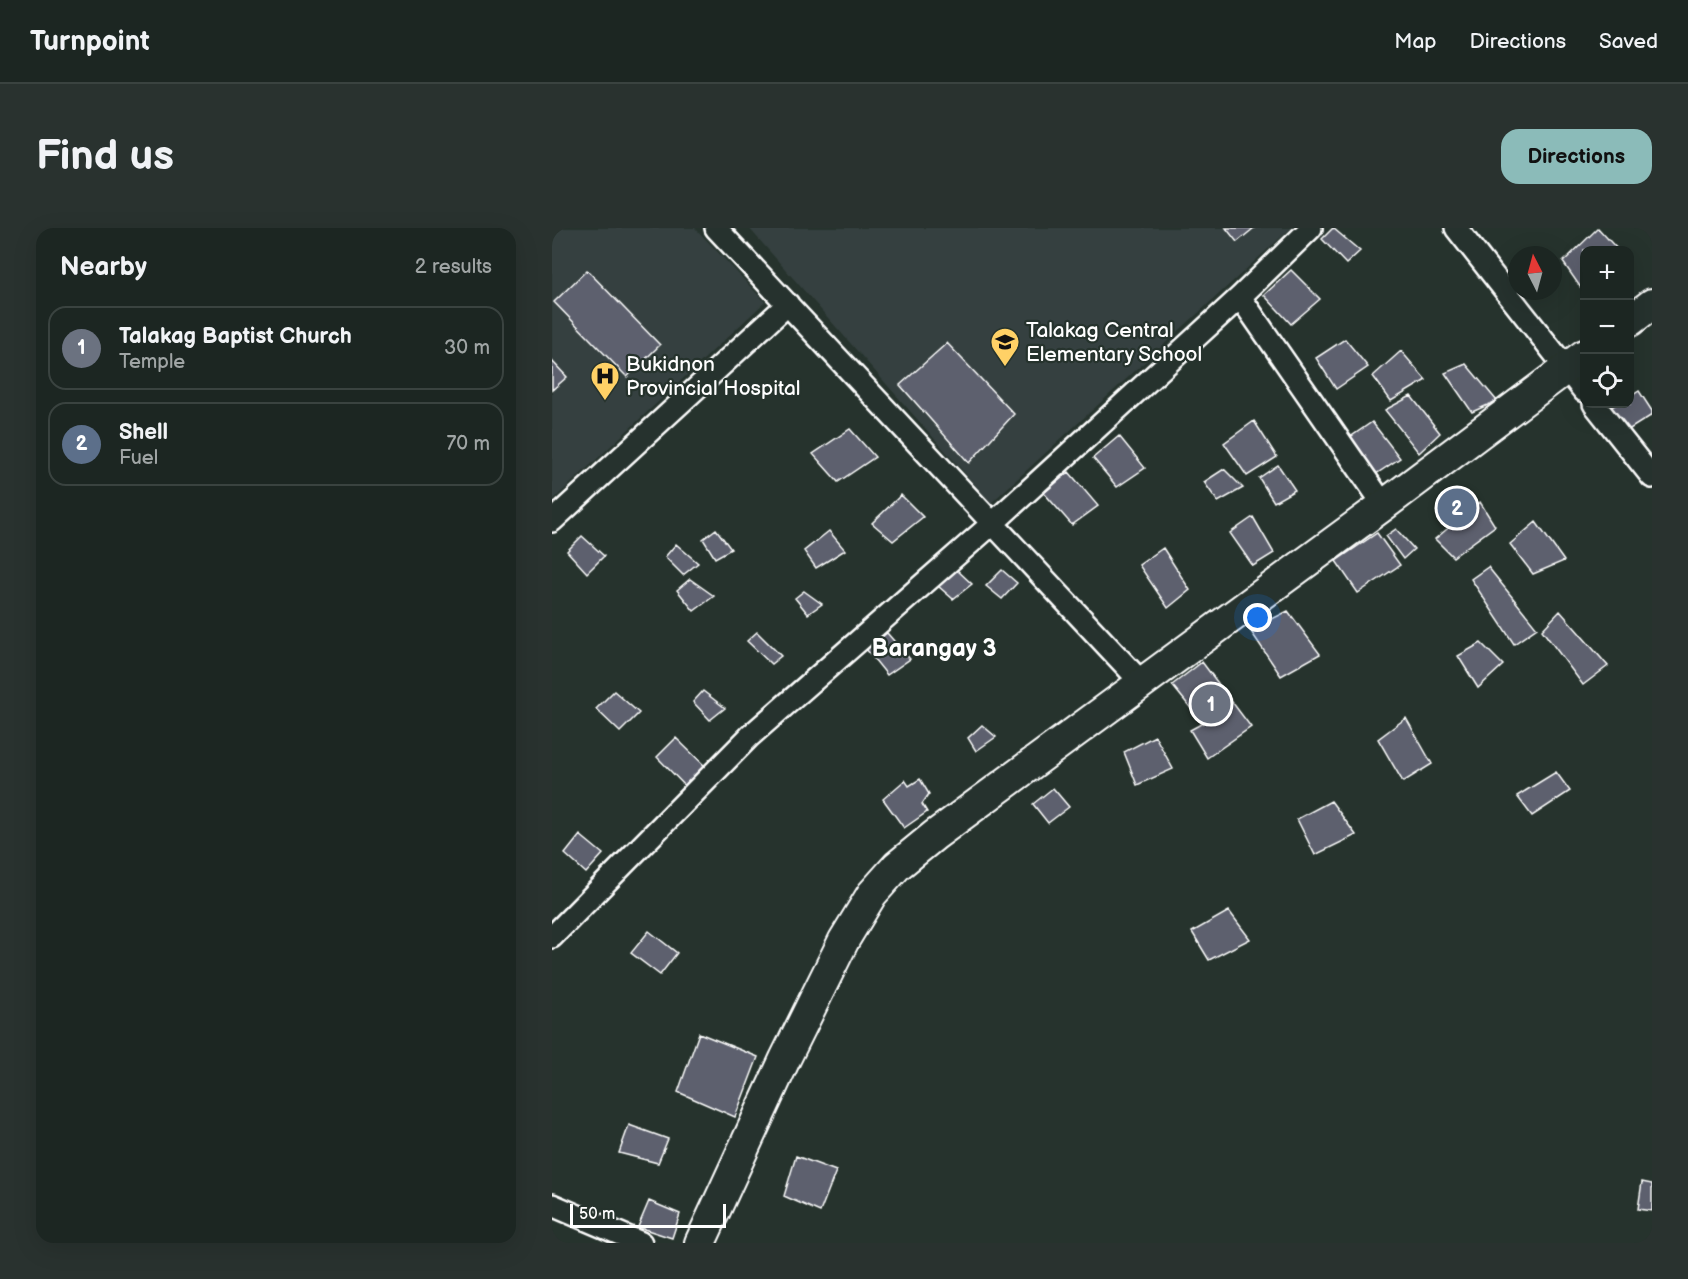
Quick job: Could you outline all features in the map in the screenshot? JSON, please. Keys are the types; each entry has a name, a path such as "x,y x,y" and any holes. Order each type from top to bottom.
{"main road":[{"path":"1634,317 1652,304"},
{"path":"700,1243 790,1049 844,940 872,894 897,866 935,835 1575,362"}],"street":[{"path":"716,228 1143,683"},
{"path":"552,937 750,736 993,523 1240,297 1311,228"},
{"path":"1456,228 1575,362 1580,378"},
{"path":"1240,297 1384,505"},
{"path":"552,521 788,304"},
{"path":"1597,408 1652,477"},
{"path":"552,1205 641,1243"}],"shaded area":[{"name":"Bukidnon Provincial Hospital","path":"552,228 695,228 765,302 552,501"},
{"name":"Talakag Central Elementary School","path":"749,228 1291,228 991,503"}],"building":[{"path":"1226,228 1254,228 1237,242"},
{"path":"1333,228 1360,251 1346,264 1322,239"},
{"path":"1598,228 1614,246 1580,246 1580,287 1563,262"},
{"path":"587,270 660,345 627,377 554,302"},
{"path":"1291,270 1320,299 1291,324 1264,295"},
{"path":"1345,339 1368,367 1336,389 1316,358"},
{"path":"947,343 1014,414 969,463 900,385"},
{"path":"1401,351 1426,380 1391,401 1373,376"},
{"path":"552,361 567,377 552,390"},
{"path":"1466,364 1497,401 1472,412 1445,373"},
{"path":"1639,391 1652,411 1652,415 1622,434 1607,409 1634,408 1634,394"},
{"path":"1411,396 1440,433 1419,453 1385,410"},
{"path":"1254,421 1277,457 1247,476 1224,443"},
{"path":"1372,422 1400,458 1370,478 1346,440"},
{"path":"850,429 875,457 838,482 813,454"},
{"path":"1119,436 1145,468 1117,487 1093,458"},
{"path":"1278,465 1295,490 1274,502 1259,478"},
{"path":"1224,469 1243,488 1218,502 1204,482"},
{"path":"1069,472 1098,506 1072,525 1044,493"},
{"path":"901,495 923,517 893,541 872,523"},
{"path":"1480,502 1495,526 1453,557 1435,539"},
{"path":"1253,517 1274,553 1253,566 1230,533"},
{"path":"1536,522 1564,561 1533,574 1510,544"},
{"path":"716,529 731,549 715,558 703,539"},
{"path":"1396,529 1414,549 1403,559 1386,536"},
{"path":"829,531 845,550 816,568 804,551"},
{"path":"1377,533 1400,565 1358,593 1336,561"},
{"path":"582,536 604,556 587,573 567,551"},
{"path":"676,544 698,563 683,575 665,557"},
{"path":"1163,548 1190,590 1168,608 1139,565"},
{"path":"1488,567 1537,628 1514,644 1471,579"},
{"path":"957,570 972,584 953,599 938,586"},
{"path":"1002,570 1017,583 1002,599 986,586"},
{"path":"690,579 714,596 694,611 677,590"},
{"path":"804,591 822,604 808,614 795,598"},
{"path":"1288,611 1320,654 1281,676 1250,630"},
{"path":"1560,611 1608,666 1583,685 1542,630"},
{"path":"757,632 781,656 771,664 747,641"},
{"path":"887,633 910,659 887,675 866,649"},
{"path":"1481,643 1503,665 1478,688 1458,656"},
{"path":"1202,662 1251,727 1207,758 1190,730 1203,723 1172,685"},
{"path":"614,691 639,713 620,732 596,709"},
{"path":"703,691 725,708 710,720 693,702"},
{"path":"1406,718 1432,764 1403,782 1378,739"},
{"path":"982,725 996,737 976,751 968,738"},
{"path":"1155,736 1173,769 1137,785 1124,752"},
{"path":"676,738 710,771 689,790 657,757"},
{"path":"1556,772 1570,791 1532,816 1517,796"},
{"path":"920,779 929,794 922,804 927,812 904,828 883,799 905,780 909,786"},
{"path":"1053,788 1069,807 1048,823 1033,804"},
{"path":"1331,801 1356,835 1315,855 1297,819"},
{"path":"580,835 603,854 586,873 565,854"},
{"path":"1229,911 1250,939 1209,960 1192,932"},
{"path":"649,931 677,953 660,975 631,953"},
{"path":"699,1033 758,1057 735,1117 678,1092"},
{"path":"629,1125 668,1139 658,1163 619,1153"},
{"path":"796,1156 836,1171 820,1212 784,1196"},
{"path":"1642,1182 1652,1184 1652,1211 1638,1209"},
{"path":"649,1201 680,1214 672,1238 638,1227"}],"place":[{"name":"Talakag Central Elementary School","path":"1005,368"},
{"name":"Bukidnon Provincial Hospital","path":"605,402"},
{"name":"Shell","path":"1457,508"},
{"name":"Talakag Baptist Church","path":"1211,704"}],"district":[{"name":"Barangay 3","path":"934,648"}]}
